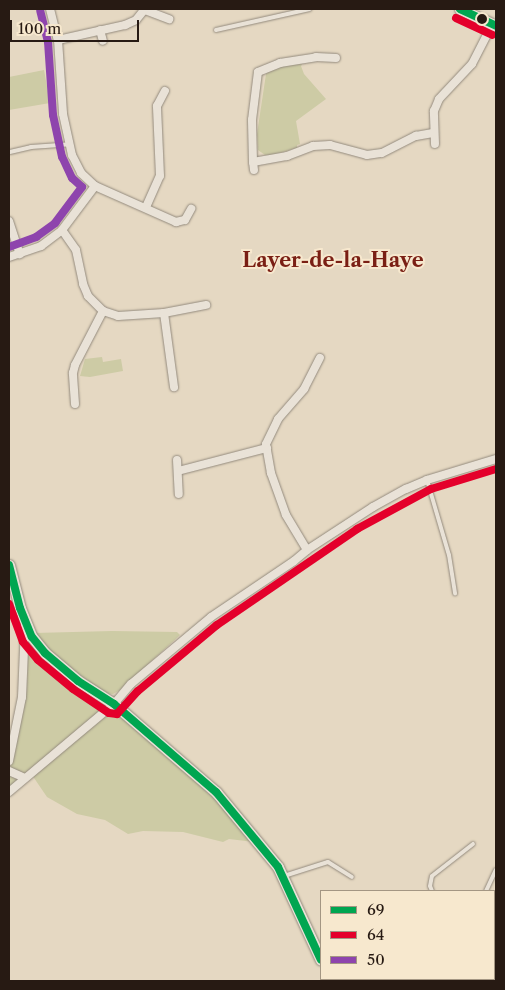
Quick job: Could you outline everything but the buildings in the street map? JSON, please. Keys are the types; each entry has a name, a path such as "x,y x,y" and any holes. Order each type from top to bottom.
{"street":[{"path":"50,9 58,40 63,114 72,155 81,173 95,186 146,207 176,222 186,220 191,209"},
{"path":"58,40 136,20 146,9 169,19"},
{"path":"435,144 433,133 434,111 438,99 472,64 494,25 460,9"},
{"path":"100,30 103,41"},
{"path":"254,170 252,120 255,72 280,63 316,57 336,58"},
{"path":"146,207 160,176 157,106 165,91"},
{"path":"253,162 286,156 314,146 330,145 367,155 382,153 416,136 433,133"},
{"path":"9,257 41,246 62,230 95,186"},
{"path":"9,221 20,254"},
{"path":"62,230 76,250 83,284 88,296 103,311 118,316 164,313 206,305"},
{"path":"75,404 73,374 75,365 103,311"},
{"path":"164,313 174,386"},
{"path":"307,550 286,515 271,473 266,444 278,419 304,389 320,358"},
{"path":"178,471 267,448"},
{"path":"9,792 114,704 144,673 212,617 307,550 373,507 427,480 496,459"},
{"path":"176,460 179,494"},
{"path":"9,565 25,624 22,697 9,761"},
{"path":"25,624 45,653 78,681 114,704 216,792 270,857 282,877 320,958"},
{"path":"9,771 25,778"}],"lane":[{"path":"216,30 310,9"},
{"path":"10,152 32,147 70,144"},
{"path":"427,480 449,556 455,594"},
{"path":"432,890 430,886 432,876 473,844"},
{"path":"282,877 328,862 352,878"},
{"path":"486,890 496,870"}],"shaded area":[{"path":"304,61 301,66 304,74 326,99 296,121 300,144 297,145 297,148 269,156 265,155 258,150 257,134 266,74 271,67"},
{"path":"44,70 50,103 9,110 9,77"},
{"path":"102,357 103,362 121,359 123,371 90,377 80,376 85,359"},
{"path":"177,632 180,635 120,690 113,694 105,693 50,654 34,633"},
{"path":"30,642 105,708 9,789 9,774 27,688 28,644"},
{"path":"110,713 117,714 221,804 254,842 229,839 223,842 183,832 143,831 128,834 105,820 77,814 47,797 32,775"}],"transit line":[{"name":"69","path":"460,9 496,26"},
{"name":"50","path":"9,247 36,237 55,223 82,187 72,178 62,157 53,115 48,42 40,11"},
{"name":"64","path":"456,18 492,35"},
{"name":"64","path":"9,604 23,642 38,660 73,689 109,713 117,714 138,691 217,625 357,529 431,489 496,469"},
{"name":"69","path":"9,565 20,608 32,637 45,653 78,681 114,704 216,792 278,867 320,958"}],"district":[{"name":"Layer-de-la-Haye","path":"333,260"}]}
